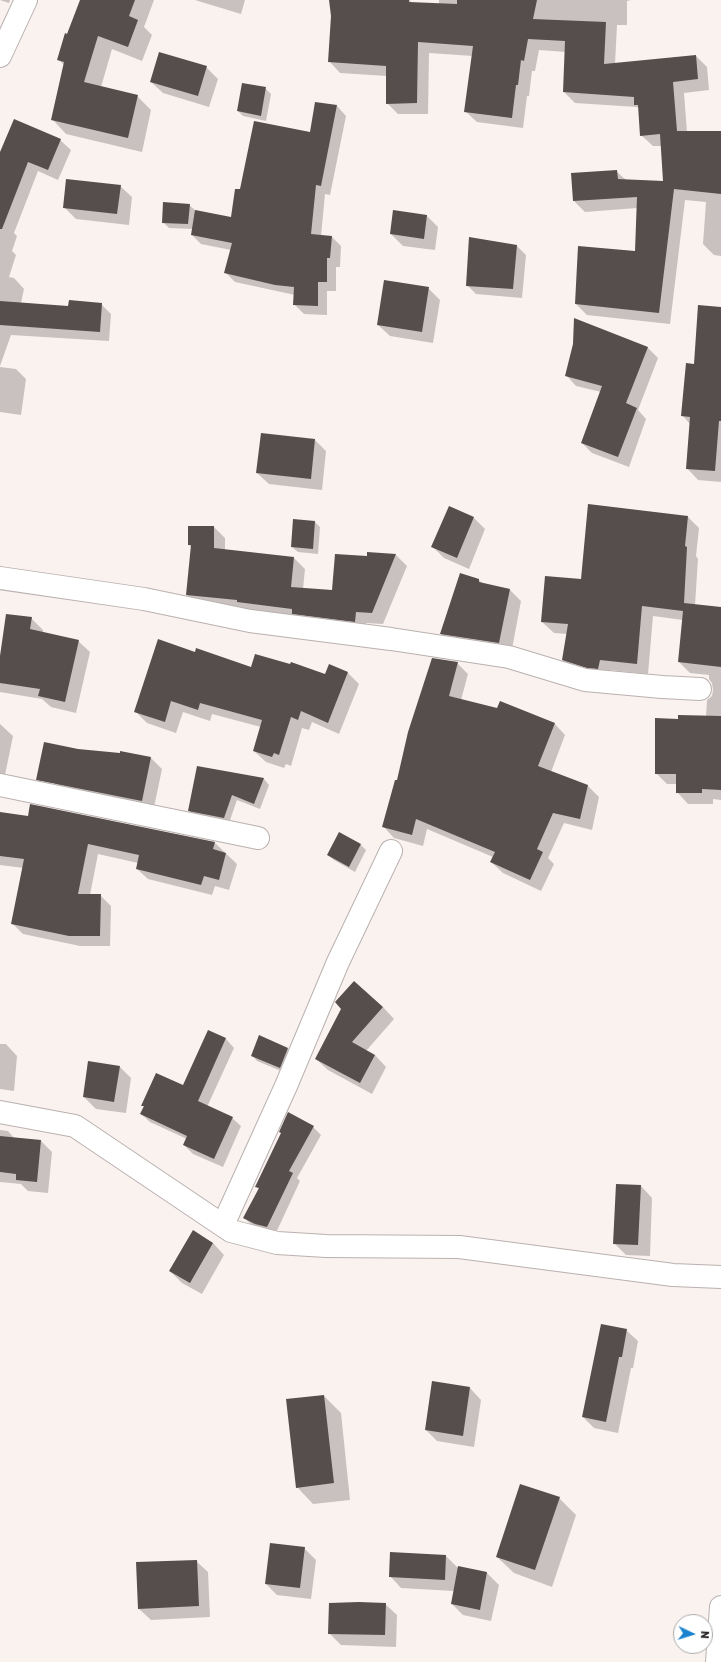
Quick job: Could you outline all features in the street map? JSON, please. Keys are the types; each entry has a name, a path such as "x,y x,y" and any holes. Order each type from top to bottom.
{"street":[{"path":"0,56 26,0"},
{"path":"0,578 144,599 250,621 509,657 586,680 700,689"},
{"path":"0,785 258,838"},
{"path":"223,1225 286,1086 338,962 391,851"},
{"path":"0,1112 75,1126 231,1231 277,1243 326,1246 459,1246 673,1275 721,1277"},
{"path":"717,1662 721,1608"}],"building":[{"path":"80,0 135,0 129,16 138,20 128,47 98,36 84,82 138,95 128,138 51,120 64,62 57,60 65,33 67,34"},
{"path":"329,0 409,0 409,2 457,4 457,0 537,0 533,19 606,22 604,64 696,55 698,79 673,82 677,131 721,131 721,194 674,189 659,313 575,304 578,246 635,251 637,197 573,201 571,173 617,170 618,179 663,181 660,134 640,136 638,105 634,105 634,97 563,92 565,41 528,39 524,61 521,60 512,118 464,112 473,46 418,42 417,103 386,104 386,66 328,62 331,16"},
{"path":"159,52 207,66 198,96 150,82"},
{"path":"242,83 266,87 261,116 237,111"},
{"path":"315,102 337,105 321,186 316,185 311,234 332,236 330,258 327,258 327,282 318,282 318,306 293,305 294,287 275,285 224,273 232,243 191,235 195,210 231,217 235,189 240,189 254,121 310,132"},
{"path":"14,119 61,139 48,170 28,162 2,229 0,229 0,152"},
{"path":"66,179 121,185 117,214 63,208"},
{"path":"163,202 190,204 188,224 162,223"},
{"path":"393,210 427,215 424,239 390,234"},
{"path":"469,237 517,245 513,289 466,286"},
{"path":"384,280 429,287 422,332 377,325"},
{"path":"69,300 102,303 100,332 0,325 0,301 68,306"},
{"path":"698,305 721,307 721,421 719,421 715,471 686,469 690,417 681,416 686,363 694,364"},
{"path":"574,318 648,347 626,403 637,408 618,457 581,443 602,386 565,376 573,344"},
{"path":"261,433 315,439 311,479 256,473"},
{"path":"588,504 688,516 685,546 687,547 684,603 721,607 721,667 678,662 683,611 642,606 637,664 600,660 598,669 587,668 562,660 568,624 541,622 545,576 581,579"},
{"path":"449,506 474,517 457,558 431,547"},
{"path":"293,519 315,521 313,549 291,547"},
{"path":"188,526 214,526 214,548 294,557 291,587 332,590 335,554 367,556 367,552 396,554 372,613 356,612 355,622 292,614 292,609 237,602 237,600 186,595 191,545 188,545"},
{"path":"460,573 479,579 479,582 510,589 499,643 440,634"},
{"path":"6,614 32,617 30,629 79,640 65,702 38,696 40,689 0,683 0,656"},
{"path":"158,639 195,652 196,648 251,667 255,654 290,664 291,662 325,674 329,664 348,672 328,723 301,711 298,720 291,717 279,755 274,753 272,757 253,751 262,720 200,703 198,710 171,701 165,722 134,712"},
{"path":"432,658 458,662 449,696 497,708 500,701 555,723 538,766 588,785 580,819 553,813 537,849 543,852 530,880 490,862 495,852 416,819 412,835 382,827 395,780 397,780 408,732"},
{"path":"678,715 721,716 721,790 702,789 702,793 676,793 676,774 655,774 655,718 678,719"},
{"path":"44,742 78,749 120,753 120,751 151,757 142,801 36,780"},
{"path":"197,766 264,778 254,804 232,795 224,818 188,811"},
{"path":"30,804 215,842 213,849 226,853 219,880 204,876 201,885 136,869 139,855 88,844 78,894 101,894 100,936 69,936 11,924 24,859 0,856 0,812 28,816"},
{"path":"339,832 361,844 349,867 327,855"},
{"path":"354,981 383,1007 352,1042 375,1055 360,1083 315,1059 341,1009 335,1002"},
{"path":"208,1030 226,1038 198,1101 233,1117 214,1159 183,1145 187,1136 140,1114 144,1106 141,1106 156,1073 183,1085"},
{"path":"259,1035 288,1048 280,1068 251,1056"},
{"path":"88,1061 120,1066 114,1102 83,1097"},
{"path":"288,1112 314,1126 289,1171 293,1173 267,1227 255,1224 243,1218 259,1188 255,1187 281,1133 279,1132"},
{"path":"0,1136 41,1140 37,1182 16,1180 16,1174 0,1172"},
{"path":"616,1184 641,1185 638,1245 613,1244"},
{"path":"193,1230 213,1243 190,1283 169,1271"},
{"path":"601,1324 627,1329 622,1357 619,1357 606,1422 582,1417"},
{"path":"432,1381 470,1387 463,1436 425,1430"},
{"path":"324,1395 334,1483 296,1488 286,1399"},
{"path":"520,1484 560,1497 535,1570 496,1557"},
{"path":"270,1543 305,1547 300,1588 265,1584"},
{"path":"390,1552 446,1555 445,1580 389,1577"},
{"path":"197,1560 199,1606 138,1609 136,1562"},
{"path":"458,1566 487,1572 480,1610 451,1604"},
{"path":"329,1603 386,1603 385,1635 328,1634"}]}
